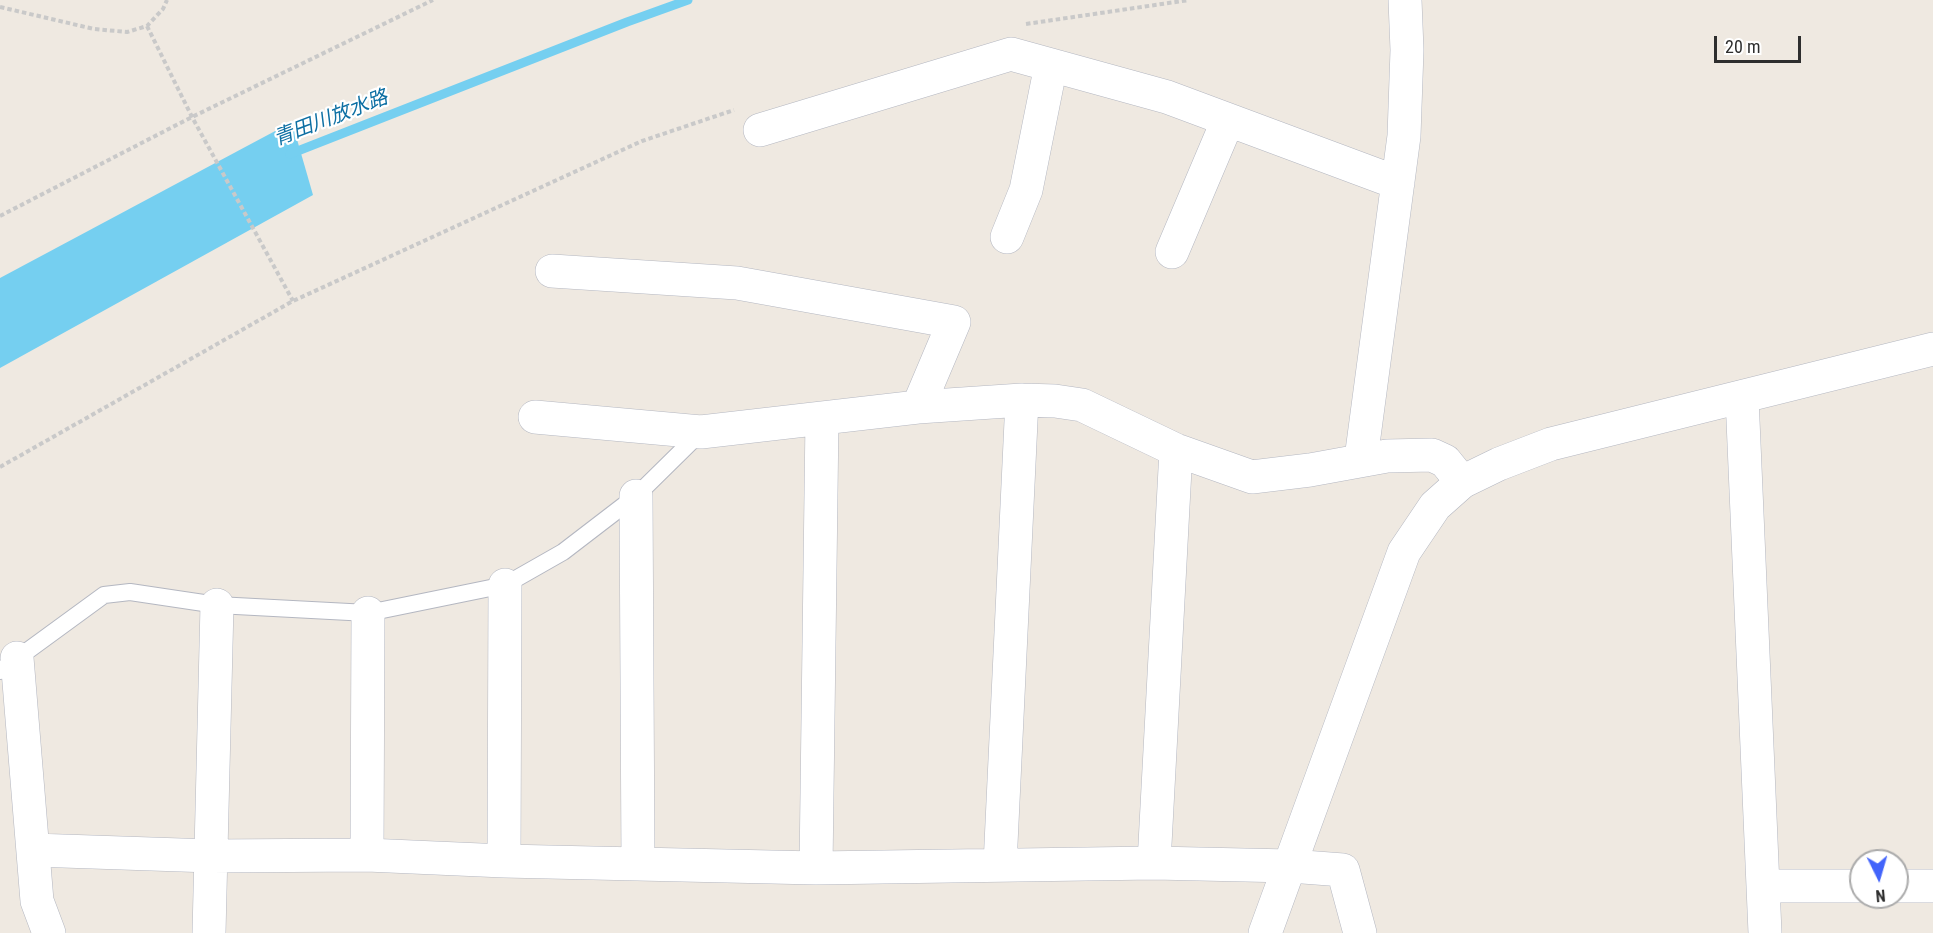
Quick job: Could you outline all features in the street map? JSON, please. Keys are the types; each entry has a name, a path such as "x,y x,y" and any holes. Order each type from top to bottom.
{"street":[{"path":"1361,459 1404,136 1407,50 1405,0"},
{"path":"760,130 1011,54 1167,97 1398,183"},
{"path":"1007,237 1026,190 1051,65"},
{"path":"1172,252 1228,120"},
{"path":"552,271 737,283 954,322 918,407"},
{"path":"1265,933 1404,552 1435,506 1462,482 1499,464 1551,444 1933,349"},
{"path":"1742,397 1765,933"},
{"path":"535,417 701,432 918,407 1022,400 1055,401 1082,405 1176,450 1252,477 1310,470 1361,459 1432,455 1445,461 1462,482"},
{"path":"1000,865 1022,400"},
{"path":"816,868 822,419"},
{"path":"1154,863 1176,450"},
{"path":"636,496 638,864"},
{"path":"504,861 505,585"},
{"path":"208,933 217,605"},
{"path":"367,855 368,613"},
{"path":"9,665 33,850 37,901 49,933"},
{"path":"33,850 211,856 367,855 504,861 816,868 1154,863 1290,866 1343,870 1360,933"},
{"path":"1764,886 1849,886"},
{"path":"1909,886 1933,886"}],"lane":[{"path":"9,665 104,595 130,592 217,605 368,613 505,585 563,552 636,496 701,432"}],"path":[{"path":"0,7 94,29 128,32 147,26 163,9 167,0"},
{"path":"0,216 192,117 433,0"},
{"path":"0,467 293,301 192,117 147,26"}],"water":[{"path":"292,122 313,195 0,368 0,278"}],"waterway":[{"name":"青田川放水路","path":"290,154 688,0"}]}
